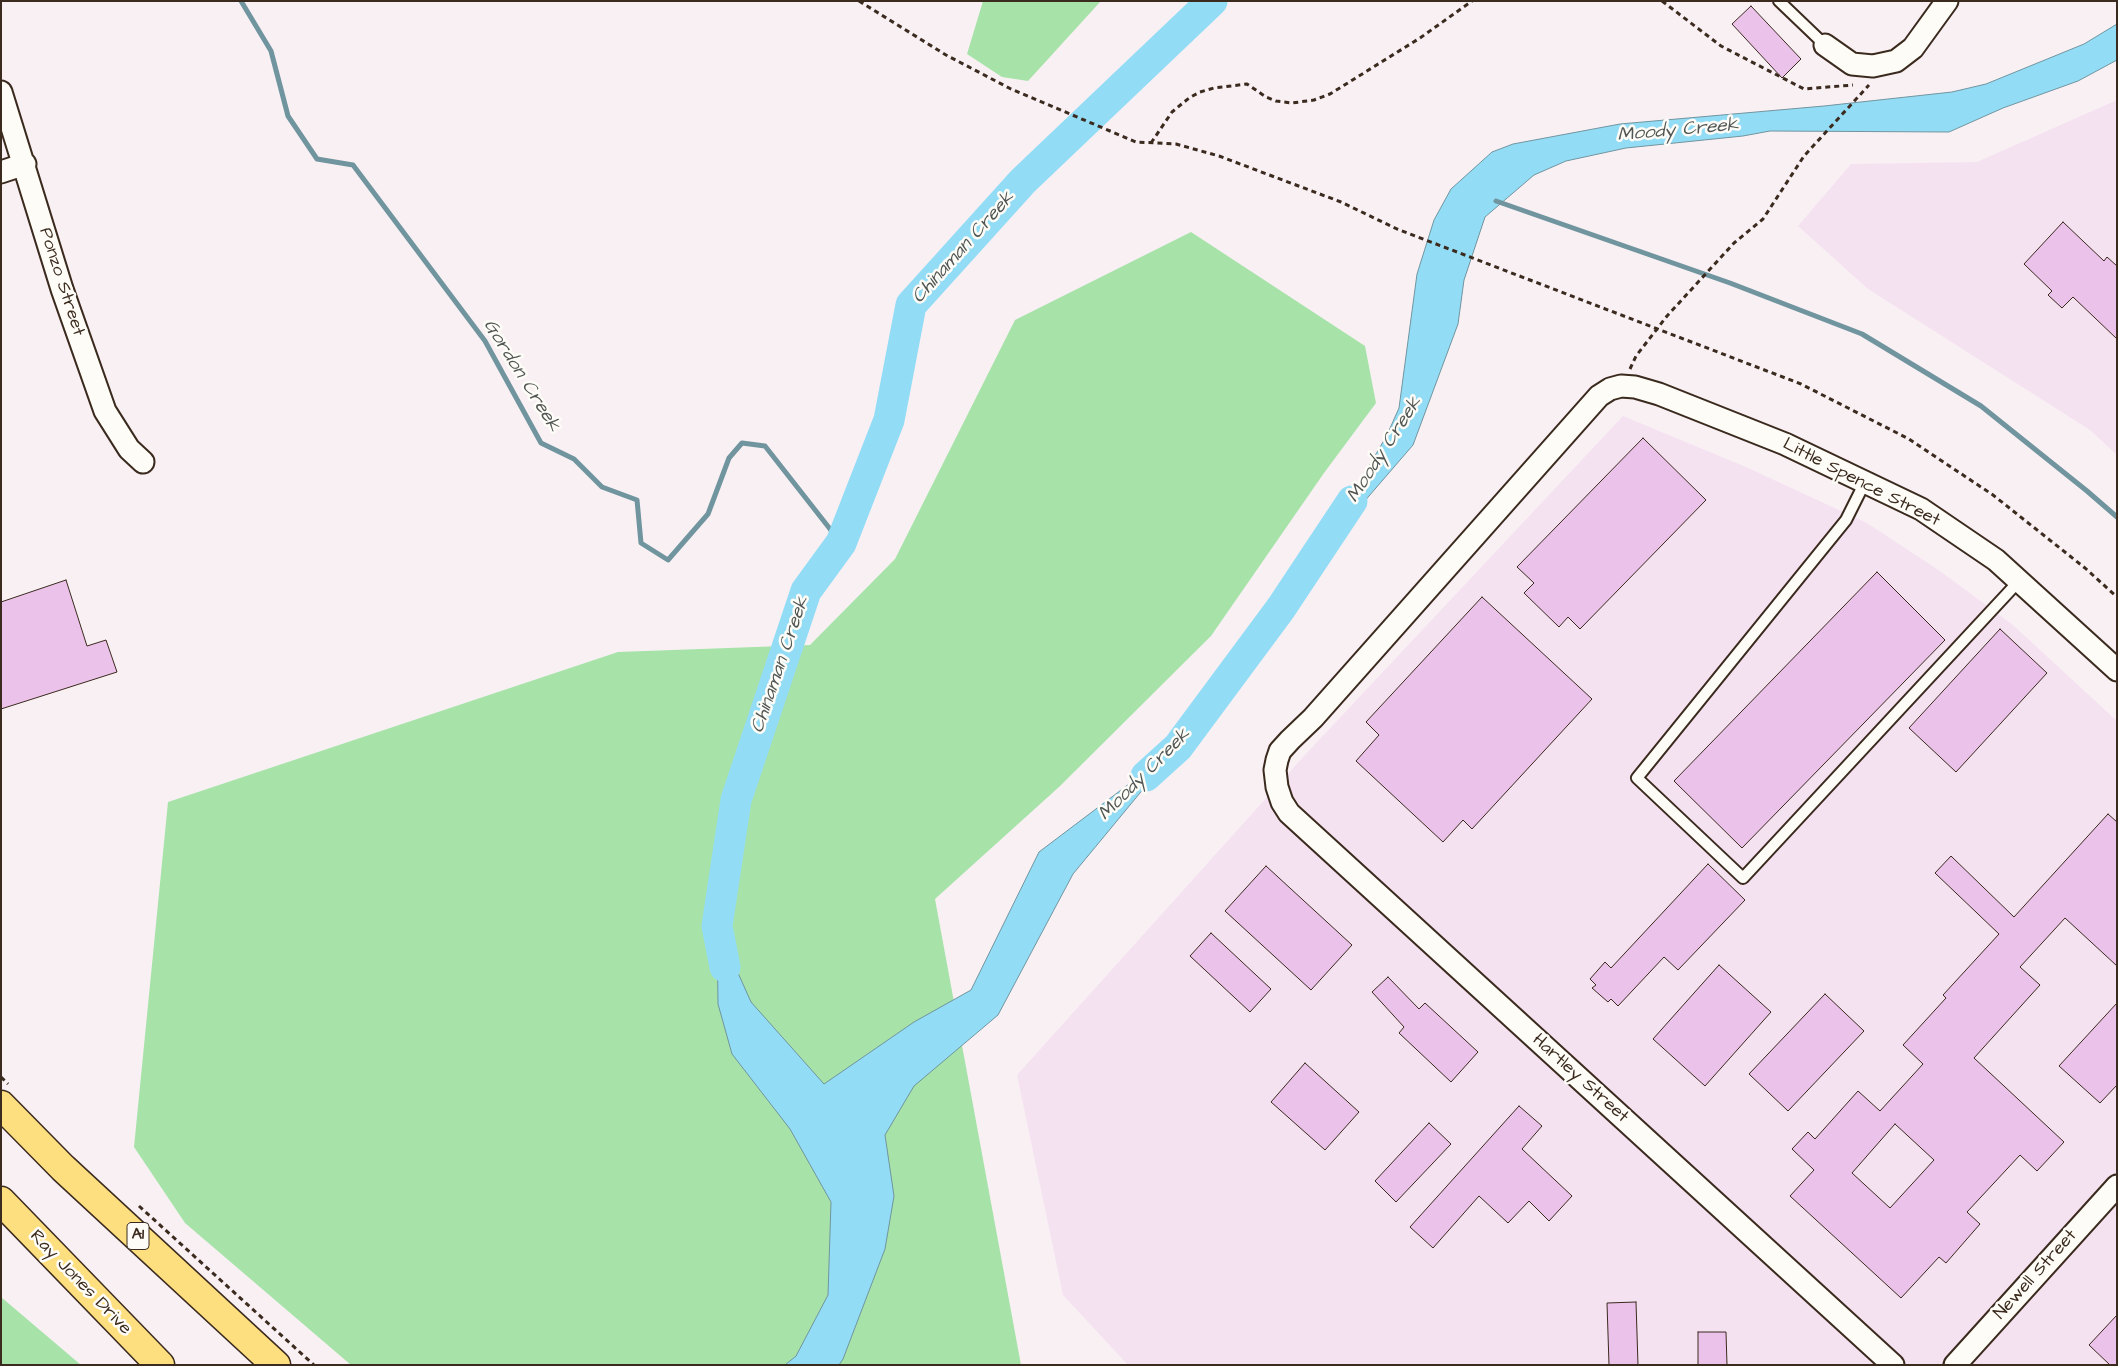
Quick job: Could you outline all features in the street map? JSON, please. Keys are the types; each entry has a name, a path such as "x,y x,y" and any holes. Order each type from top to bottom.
{"highway":[{"name":"A1","path":"7,1097 63,1168 276,1365"},
{"name":"Ray Jones Drive","path":"1,1201 160,1365"}],"street":[{"path":"1825,45 1852,64 1873,66 1896,61 1913,48 1947,1"},
{"name":"Ponzo Street","path":"1,92 62,289 105,411 129,449 142,462"},
{"path":"1,172 24,164"},
{"name":"Little Spence Street","path":"1625,387 1659,394 1776,440 1921,510 1996,560 2117,670"},
{"name":"Hartley Street","path":"1625,387 1610,389 1599,396 1313,718 1285,745 1277,760 1275,770 1276,786 1282,802 1289,813 1893,1365"},
{"name":"Newell Street","path":"1955,1365 2117,1186"}],"lane":[{"path":"1780,1 1825,45"},
{"path":"1865,482 1846,520 1638,778 1743,878 2019,581"}],"path":[{"path":"860,1 946,54 1011,90 1136,142 1176,144 1199,149 1341,202 1397,229 1801,384 1909,439 1993,495 2085,568 2117,597"},
{"path":"1151,143 1172,112 1189,98 1214,88 1247,84 1266,97 1276,101 1292,102 1314,100 1330,94 1420,38 1472,1"},
{"path":"1662,1 1721,46 1804,89 1854,85"},
{"path":"1625,387 1632,363 1657,330 1734,243 1763,219 1804,156 1871,82 1863,84"},
{"path":"1,1077 7,1097"},
{"path":"139,1205 314,1365"}],"shaded area":[{"path":"2117,100 2117,455 2090,430 1868,289 1798,226 1851,164 1977,162"},
{"path":"1623,416 1746,467 1867,523 1940,571 2013,625 2117,721 2117,1365 1128,1365 1063,1295 1017,1075 1304,756"}],"green space":[{"path":"983,1 1101,1 1028,81 1002,77 967,54"},
{"path":"1191,232 1365,346 1376,403 1324,473 1211,636 1059,787 935,899 1021,1365 351,1365 185,1223 134,1147 168,802 618,652 810,645 895,559 1015,320"},
{"path":"1,1297 81,1365 1,1365"}],"water":[{"path":"2117,24 2117,60 2078,81 2003,108 1949,132 1770,131 1743,136 1626,148 1566,161 1534,175 1485,217 1464,280 1458,324 1413,445 1344,525 1329,535 1387,435 1399,408 1417,274 1434,220 1451,189 1492,152 1513,144 1620,124 1824,106 1952,92 1986,84 2084,44"},
{"path":"1178,747 1073,874 998,1015 914,1086 885,1135 894,1196 885,1249 843,1359 839,1365 785,1365 796,1356 828,1295 831,1202 790,1129 732,1054 718,1004 717,926 751,1002 824,1084 914,1022 971,990 1039,852"}],"building":[{"path":"1751,6 1801,59 1782,78 1732,24"},
{"path":"2063,222 2104,261 2107,257 2117,266 2117,339 2073,297 2062,308 2048,295 2052,291 2024,264"},
{"path":"1643,438 1706,500 1580,629 1568,617 1559,627 1524,593 1534,583 1517,567"},
{"path":"1877,572 1945,640 1742,848 1674,781"},
{"path":"66,580 87,646 106,640 117,672 1,709 1,602"},
{"path":"1482,597 1592,699 1472,829 1463,820 1443,842 1356,761 1379,735 1366,722"},
{"path":"2000,629 2047,673 1956,772 1909,728"},
{"path":"2108,814 2117,822 2117,966 2065,918 2020,967 2040,985 1974,1058 2064,1142 2037,1171 2020,1155 1967,1212 1980,1224 1946,1263 1939,1257 1901,1298 1790,1196 1814,1170 1792,1149 1808,1132 1815,1139 1858,1091 1880,1111 1923,1064 1903,1045 1946,998 1943,995 1999,934 1935,873 1951,856 2014,917","holes":["1895,1124 1934,1160 1890,1208 1852,1173"]},
{"path":"1708,864 1745,900 1678,970 1664,957 1618,1006 1611,999 1608,1002 1592,988 1596,985 1590,979 1605,962 1611,968"},
{"path":"1266,866 1352,945 1311,990 1225,911"},
{"path":"1211,933 1271,989 1250,1012 1190,956"},
{"path":"1719,965 1771,1012 1705,1086 1653,1039"},
{"path":"1388,977 1419,1009 1425,1003 1478,1052 1451,1082 1399,1033 1404,1027 1372,992"},
{"path":"1825,994 1864,1031 1788,1111 1749,1074"},
{"path":"2117,1003 2117,1085 2100,1103 2059,1066"},
{"path":"1305,1063 1359,1112 1325,1150 1271,1102"},
{"path":"1519,1106 1542,1126 1522,1149 1572,1196 1549,1221 1529,1201 1508,1223 1479,1196 1433,1248 1410,1227"},
{"path":"1429,1123 1451,1144 1396,1202 1375,1181"},
{"path":"1636,1302 1638,1365 1609,1365 1607,1303"},
{"path":"2117,1315 2117,1365 2110,1365 2089,1345"},
{"path":"1698,1332 1726,1332 1727,1365 1698,1365"}],"waterway":[{"name":"Gordon Creek","path":"241,1 271,51 288,116 317,159 353,165 485,341 541,443 574,459 602,487 637,500 641,543 668,560 708,514 729,458 742,443 765,446 841,543"},
{"name":"Chinaman Creek","path":"725,967 717,926 736,800 806,591 841,543 889,420 911,305 1023,181 1212,1"},
{"path":"1496,201 1730,283 1862,334 1981,406 2117,517"},
{"name":"Moody Creek","path":"1146,776 1178,747 1281,608 1352,501"}]}
